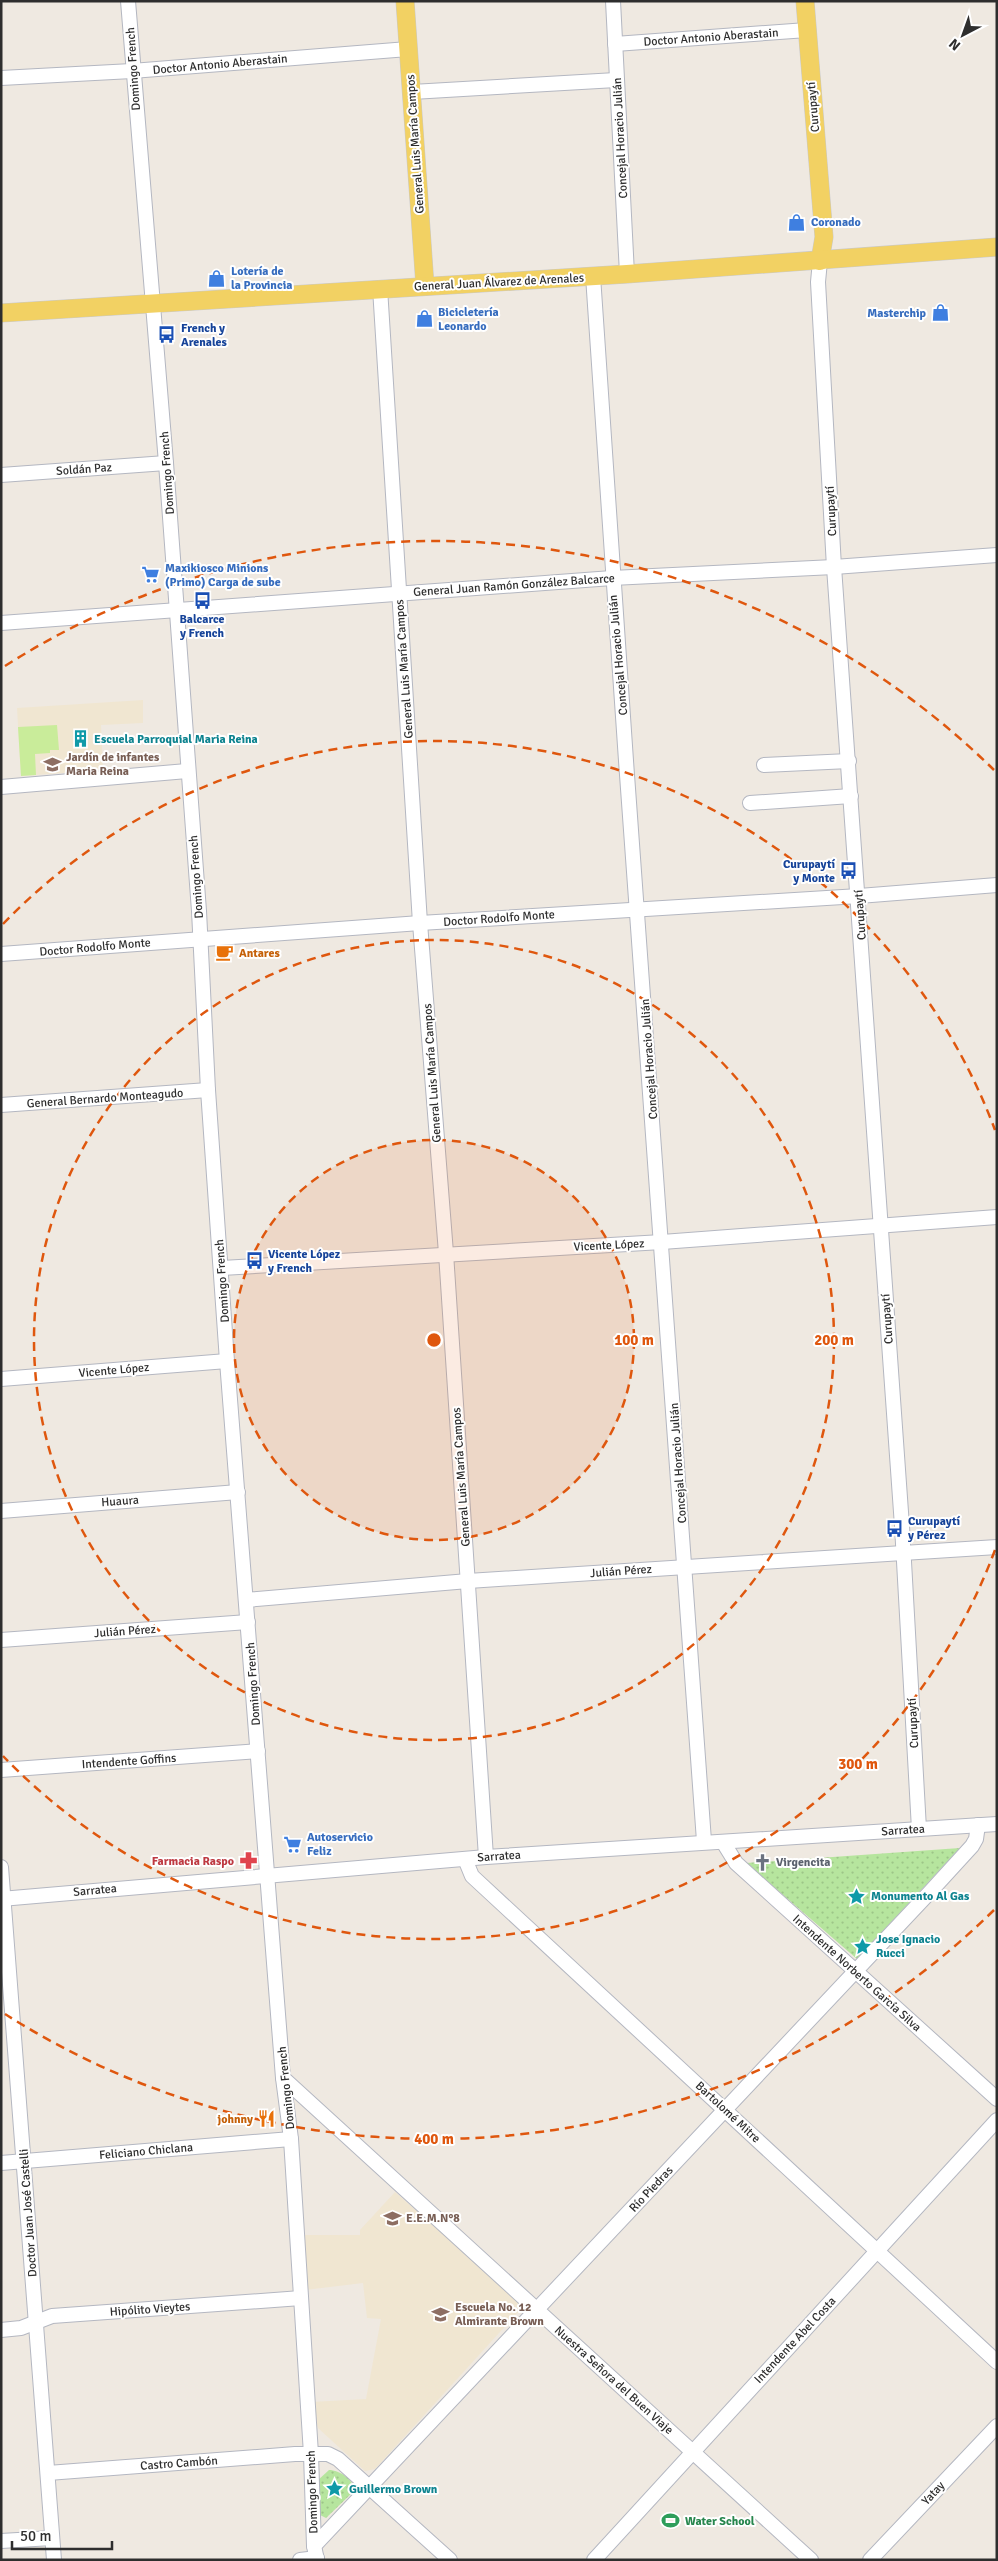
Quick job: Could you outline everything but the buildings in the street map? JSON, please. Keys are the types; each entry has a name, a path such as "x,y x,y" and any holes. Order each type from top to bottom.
{"main road":[{"name":"General Luis María Campos","path":"405,1 426,286"},
{"name":"Curupaytí","path":"805,1 824,238 820,262"},
{"name":"General Juan Álvarez de Arenales","path":"1,313 820,262 997,248"}],"street":[{"name":"Domingo French","path":"128,1 132,71 153,303 177,610 227,1361 283,2078 291,2139 316,2555"},
{"name":"Concejal Horacio Julián","path":"612,1 627,274"},
{"name":"Doctor Antonio Aberastain","path":"615,44 807,30"},
{"name":"Doctor Antonio Aberastain","path":"1,78 132,71 408,49"},
{"path":"412,92 616,80"},
{"name":"Curupaytí","path":"820,262 818,282 834,567 859,896 903,1554 919,1828"},
{"name":"Concejal Horacio Julián","path":"593,276 612,578 638,909 704,1841"},
{"name":"General Luis María Campos","path":"380,288 420,923 446,1253 486,1857"},
{"name":"Soldán Paz","path":"1,474 166,463"},
{"name":"General Juan Ramón González Balcarce","path":"1,623 612,578 834,567 997,555"},
{"path":"764,765 849,761"},
{"path":"1,787 187,771"},
{"path":"750,803 852,796"},
{"name":"Doctor Rodolfo Monte","path":"1,954 200,938 859,896 997,885"},
{"name":"General Bernardo Monteagudo","path":"1,1105 208,1090"},
{"name":"Vicente López","path":"222,1268 446,1253 662,1242 997,1217"},
{"name":"Vicente López","path":"1,1379 227,1361"},
{"name":"Huaura","path":"1,1510 238,1492"},
{"name":"Julián Pérez","path":"246,1600 468,1581 997,1547"},
{"name":"Julián Pérez","path":"1,1640 248,1622"},
{"name":"Intendente Goffins","path":"1,1770 258,1751"},
{"name":"Sarratea","path":"2,1899 267,1874 486,1857 704,1841 723,1842 997,1824"},
{"name":"Río Piedras","path":"316,2555 370,2486 538,2310 972,1846 976,1839 978,1825"},
{"name":"Intendente Norberto García Silva","path":"723,1842 736,1863 997,2099"},
{"name":"Bartolomé Mitre","path":"465,1859 472,1876 997,2362"},
{"name":"Doctor Juan José Castelli","path":"1,1867 2,1899 25,2161 54,2560"},
{"name":"Nuestra Señora del Buen Viaje","path":"283,2078 811,2560"},
{"name":"Intendente Abel Costa","path":"594,2560 997,2120"},
{"name":"Feliciano Chiclana","path":"1,2163 291,2139"},
{"name":"Hipólito Vieytes","path":"1,2330 21,2328 52,2316 301,2298"},
{"name":"Yatay","path":"870,2560 997,2426"},
{"name":"Castro Cambón","path":"48,2473 328,2454 338,2459 370,2486 450,2560"},
{"path":"1,2541 52,2538"},
{"path":"300,2560 316,2555"}],"shaded area":[{"name":"Escuela Parroquial Maria Reina","path":"143,700 143,723 101,725 103,770 21,776 17,708"},
{"path":"395,2192 517,2299 521,2309 375,2469 365,2471 318,2428 311,2402 366,2399 381,2319 367,2318 363,2283 305,2290 303,2235 360,2235 360,2230"}],"green space":[{"path":"57,725 59,750 35,754 36,775 21,776 18,727"},
{"path":"960,1848 857,1959 746,1863"},
{"path":"329,2470 346,2476 352,2484 353,2492 326,2518 318,2514 317,2481"}],"place":[{"name":"Coronado","path":"797,222"},
{"name":"Lotería de la Provincia","path":"217,278"},
{"name":"Masterchip","path":"940,313"},
{"name":"Bicicletería Leonardo","path":"424,319"},
{"name":"French y Arenales","path":"167,335"},
{"name":"Maxikiosco Minions (Primo) Carga de sube","path":"151,575"},
{"name":"Balcarce y French","path":"202,600"},
{"name":"Escuela Parroquial Maria Reina","path":"80,739"},
{"name":"Jardín de infantes Maria Reina","path":"52,764"},
{"name":"Curupaytí y Monte","path":"849,871"},
{"name":"Antares","path":"225,953"},
{"name":"Vicente López y French","path":"254,1261"},
{"name":"Curupaytí y Pérez","path":"894,1528"},
{"name":"Autoservicio Feliz","path":"293,1844"},
{"name":"Farmacia Raspo","path":"248,1861"},
{"name":"Virgencita","path":"762,1862"},
{"name":"Monumento Al Gas","path":"857,1896"},
{"name":"Jose Ignacio Rucci","path":"862,1946"},
{"name":"johnny","path":"267,2119"},
{"name":"E.E.M.N°8","path":"392,2218"},
{"name":"Escuela No. 12 Almirante Brown","path":"441,2314"},
{"name":"Guillermo Brown","path":"335,2489"},
{"name":"Water School","path":"671,2521"}]}
